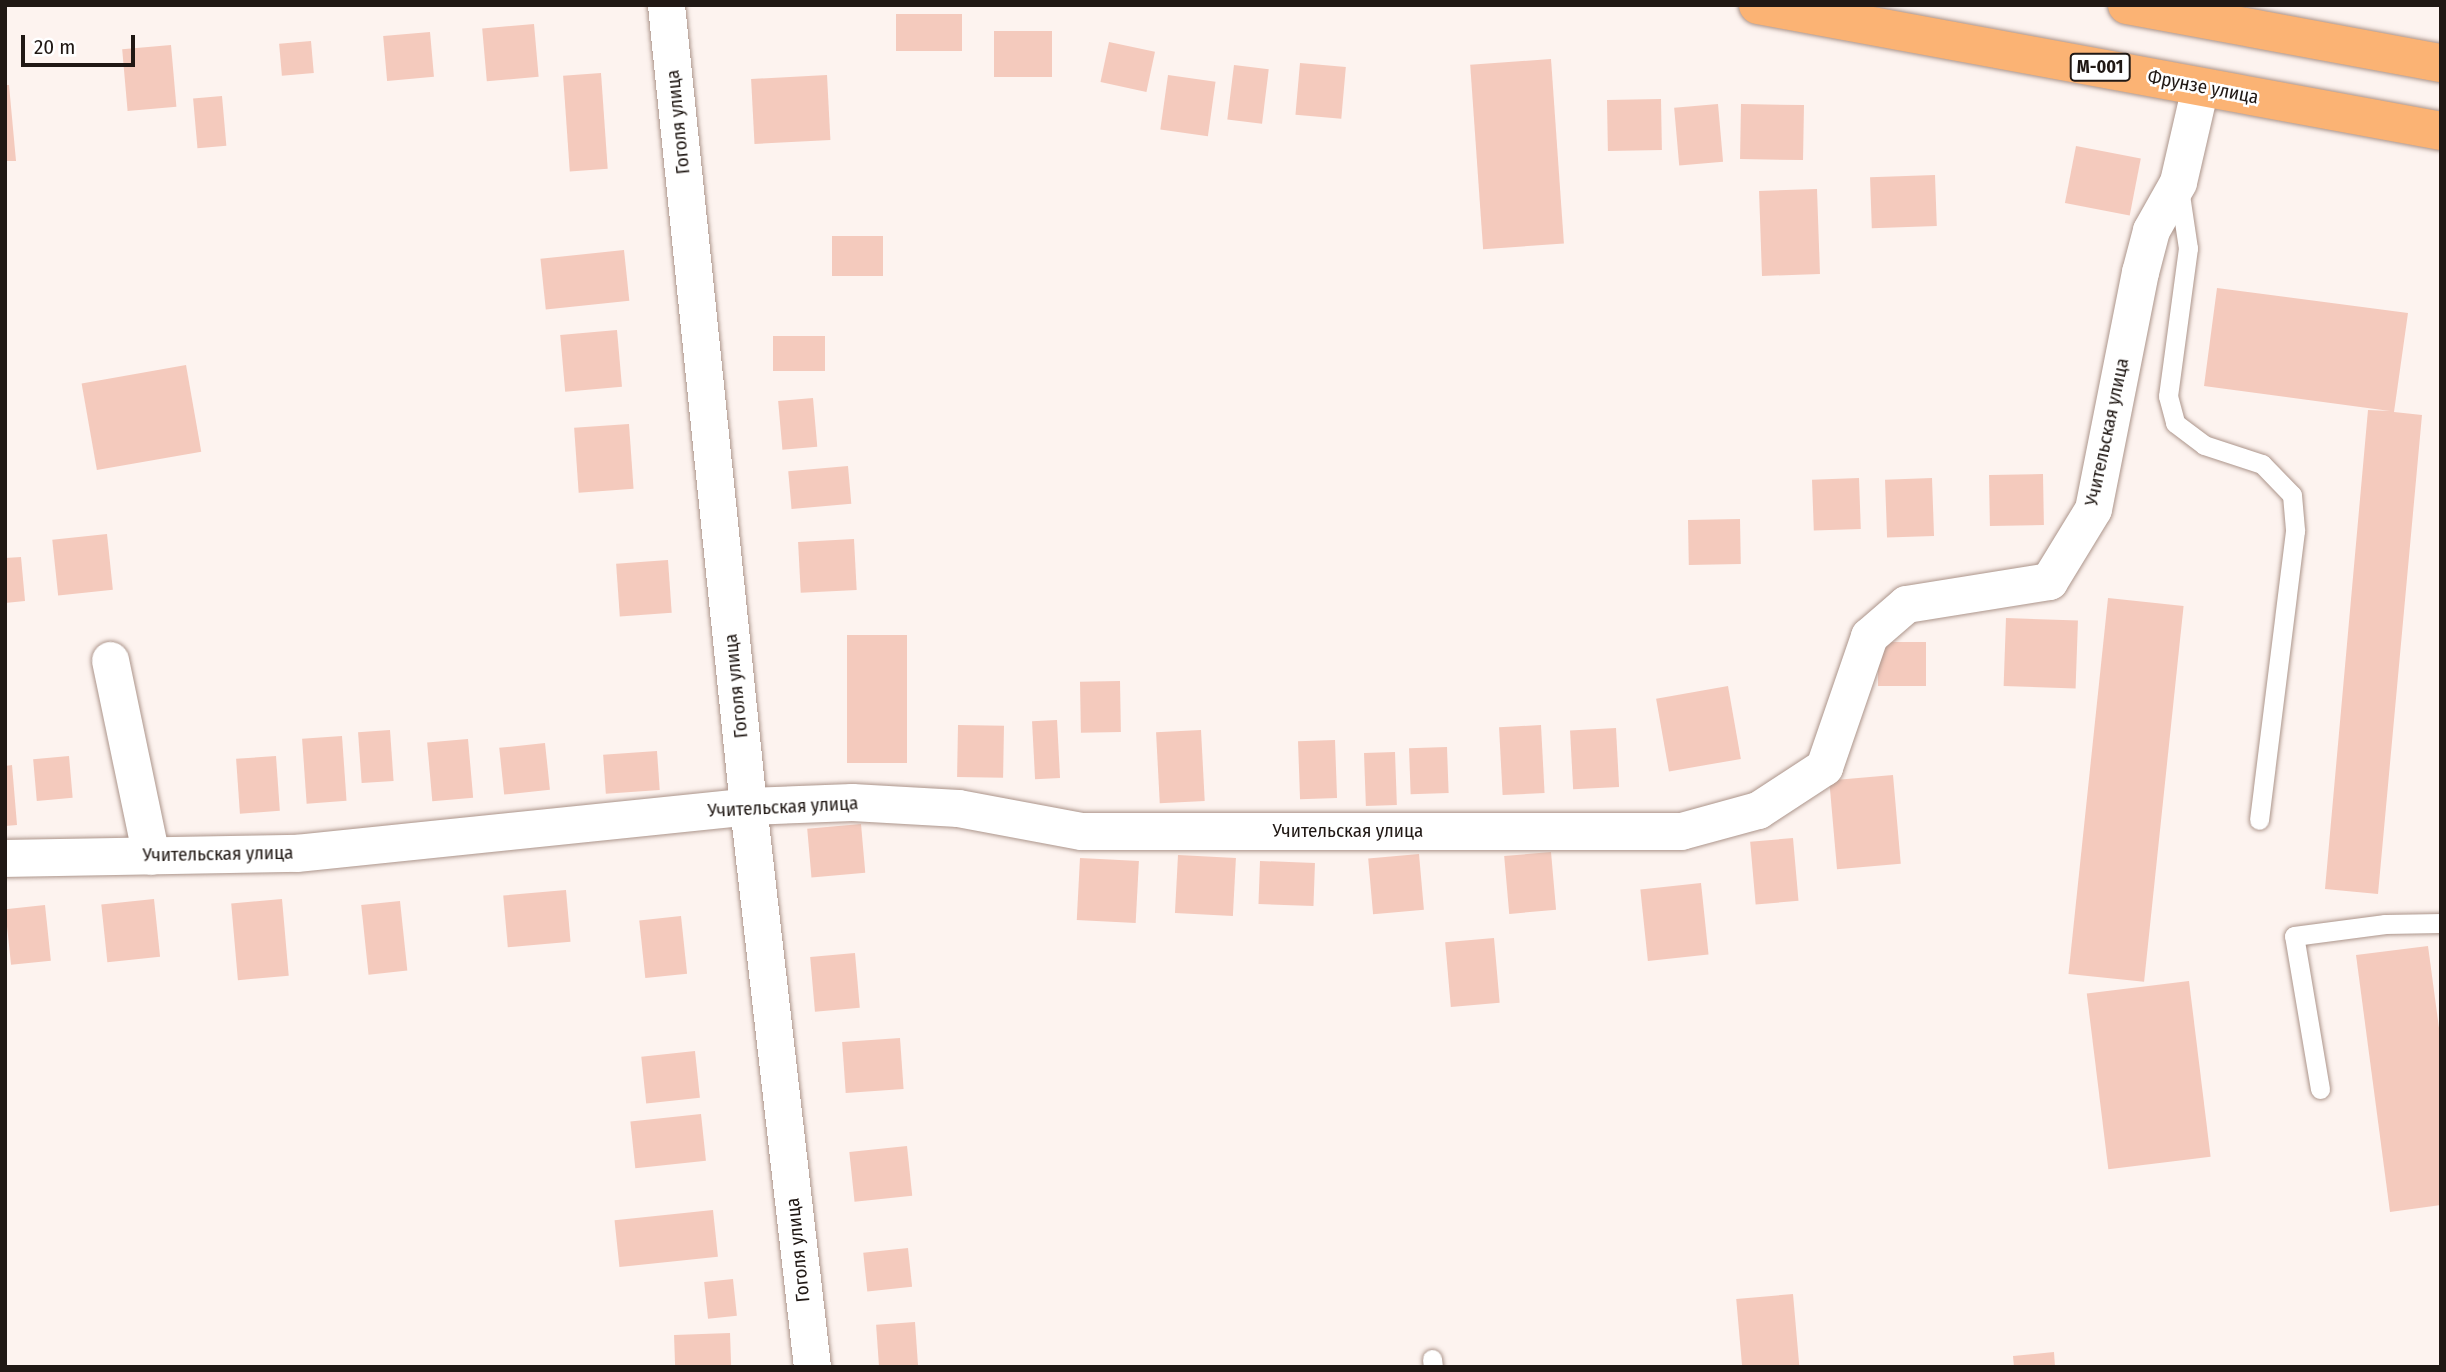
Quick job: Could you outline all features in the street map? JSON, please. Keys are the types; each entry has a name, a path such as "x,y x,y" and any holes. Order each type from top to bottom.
{"main road":[{"name":"Фрунзе улица","path":"1758,5 2441,131"},
{"path":"2149,7 2441,63"}],"street":[{"name":"Гоголя улица","path":"666,5 748,806 812,1367"},
{"name":"Учительская улица","path":"5,858 296,853 748,806 852,802 958,808 1081,831 1681,831 1758,810 1824,767 1869,636 1906,604 2049,582 2093,509 2140,272 2151,230 2178,182 2200,87"},
{"path":"110,660 151,856"}],"lane":[{"path":"2178,182 2188,248 2168,396 2175,422 2204,445 2262,464 2291,495 2295,531 2259,820"},
{"path":"2320,1089 2294,936 2385,924 2441,923"}],"building":[{"path":"896,14 962,14 962,51 896,51"},
{"path":"534,24 539,77 487,81 482,29"},
{"path":"994,31 1052,31 1052,77 994,77"},
{"path":"430,32 434,77 387,81 383,36"},
{"path":"311,41 314,73 282,76 279,44"},
{"path":"1109,42 1155,52 1146,92 1100,82"},
{"path":"171,45 176,107 128,111 122,49"},
{"path":"1551,59 1564,244 1483,249 1470,65"},
{"path":"1300,63 1346,67 1341,119 1295,115"},
{"path":"1234,65 1269,69 1262,124 1227,120"},
{"path":"601,73 608,169 570,171 563,76"},
{"path":"827,75 830,140 755,144 751,79"},
{"path":"1168,75 1216,82 1208,136 1160,129"},
{"path":"5,85 9,85 16,161 5,161"},
{"path":"222,96 226,146 197,148 193,99"},
{"path":"1661,99 1662,150 1608,151 1607,100"},
{"path":"1718,104 1723,162 1679,166 1674,108"},
{"path":"1741,104 1804,105 1803,160 1740,159"},
{"path":"2076,146 2141,159 2130,216 2065,203"},
{"path":"1935,175 1937,226 1872,228 1870,177"},
{"path":"1817,189 1820,274 1762,276 1759,191"},
{"path":"832,236 883,236 883,276 832,276"},
{"path":"624,250 629,301 546,310 540,259"},
{"path":"2217,288 2408,313 2394,412 2422,415 2378,894 2325,889 2368,410 2390,411 2204,386"},
{"path":"617,330 622,387 565,392 560,335"},
{"path":"773,336 825,336 825,371 773,371"},
{"path":"186,365 201,452 97,470 82,383"},
{"path":"813,398 817,447 782,450 778,401"},
{"path":"629,424 634,489 579,493 574,428"},
{"path":"848,466 851,504 792,509 788,471"},
{"path":"2043,474 2044,525 1990,526 1989,475"},
{"path":"1859,478 1861,529 1814,531 1812,480"},
{"path":"1932,478 1934,536 1887,538 1885,480"},
{"path":"1740,519 1741,564 1689,565 1688,520"},
{"path":"107,534 113,590 58,595 52,540"},
{"path":"854,539 857,590 801,593 798,542"},
{"path":"21,557 25,601 5,603 5,558"},
{"path":"668,560 672,613 620,616 616,564"},
{"path":"2108,598 2184,606 2144,982 2068,974"},
{"path":"2006,618 2078,621 2076,688 2004,686"},
{"path":"847,635 907,635 907,763 847,763"},
{"path":"1878,642 1926,642 1926,686 1878,686"},
{"path":"1120,681 1121,732 1081,733 1080,682"},
{"path":"1728,686 1741,759 1669,772 1656,699"},
{"path":"1057,720 1060,778 1035,779 1032,721"},
{"path":"958,725 1004,726 1003,778 957,777"},
{"path":"1541,725 1545,793 1503,795 1499,727"},
{"path":"1616,728 1619,787 1573,789 1570,730"},
{"path":"390,730 394,781 362,783 358,732"},
{"path":"1201,730 1205,801 1160,803 1156,732"},
{"path":"342,736 347,801 307,804 302,739"},
{"path":"468,739 473,798 432,801 427,743"},
{"path":"1335,740 1337,798 1300,799 1298,741"},
{"path":"545,743 550,790 504,795 499,748"},
{"path":"1447,747 1449,793 1411,794 1409,748"},
{"path":"657,751 660,790 606,794 603,755"},
{"path":"1395,752 1397,805 1366,806 1364,753"},
{"path":"69,756 73,798 37,801 33,759"},
{"path":"276,756 280,811 240,814 236,759"},
{"path":"12,765 17,825 5,826 5,766"},
{"path":"1893,775 1901,864 1837,869 1829,781"},
{"path":"861,824 865,873 811,878 807,829"},
{"path":"1793,838 1798,901 1756,905 1750,842"},
{"path":"1551,852 1556,910 1509,914 1504,856"},
{"path":"1419,854 1424,910 1373,914 1368,858"},
{"path":"1178,855 1236,858 1233,916 1175,913"},
{"path":"1080,858 1139,861 1136,923 1077,920"},
{"path":"1260,861 1315,863 1313,906 1258,904"},
{"path":"1701,883 1709,955 1648,961 1640,889"},
{"path":"566,890 571,942 508,947 503,895"},
{"path":"154,899 160,957 107,962 101,905"},
{"path":"282,899 289,976 238,980 231,903"},
{"path":"400,901 407,971 369,975 361,905"},
{"path":"45,905 51,961 11,965 5,909"},
{"path":"681,916 687,974 645,978 639,920"},
{"path":"1494,938 1500,1003 1451,1007 1445,942"},
{"path":"2428,946 2441,1043 2441,1205 2390,1212 2356,955"},
{"path":"855,953 860,1008 815,1012 810,957"},
{"path":"2189,981 2211,1157 2108,1169 2087,994"},
{"path":"900,1038 904,1089 846,1093 842,1042"},
{"path":"695,1051 700,1098 646,1103 641,1057"},
{"path":"701,1114 706,1161 635,1168 630,1121"},
{"path":"907,1146 912,1196 855,1202 849,1152"},
{"path":"713,1210 718,1257 619,1267 615,1220"},
{"path":"908,1248 912,1287 867,1291 863,1253"},
{"path":"733,1279 737,1316 708,1319 704,1282"},
{"path":"1793,1294 1799,1367 1742,1367 1736,1299"},
{"path":"915,1322 918,1367 879,1367 876,1325"},
{"path":"730,1333 731,1367 675,1367 674,1335"},
{"path":"2054,1352 2055,1367 2014,1367 2013,1356"}]}
